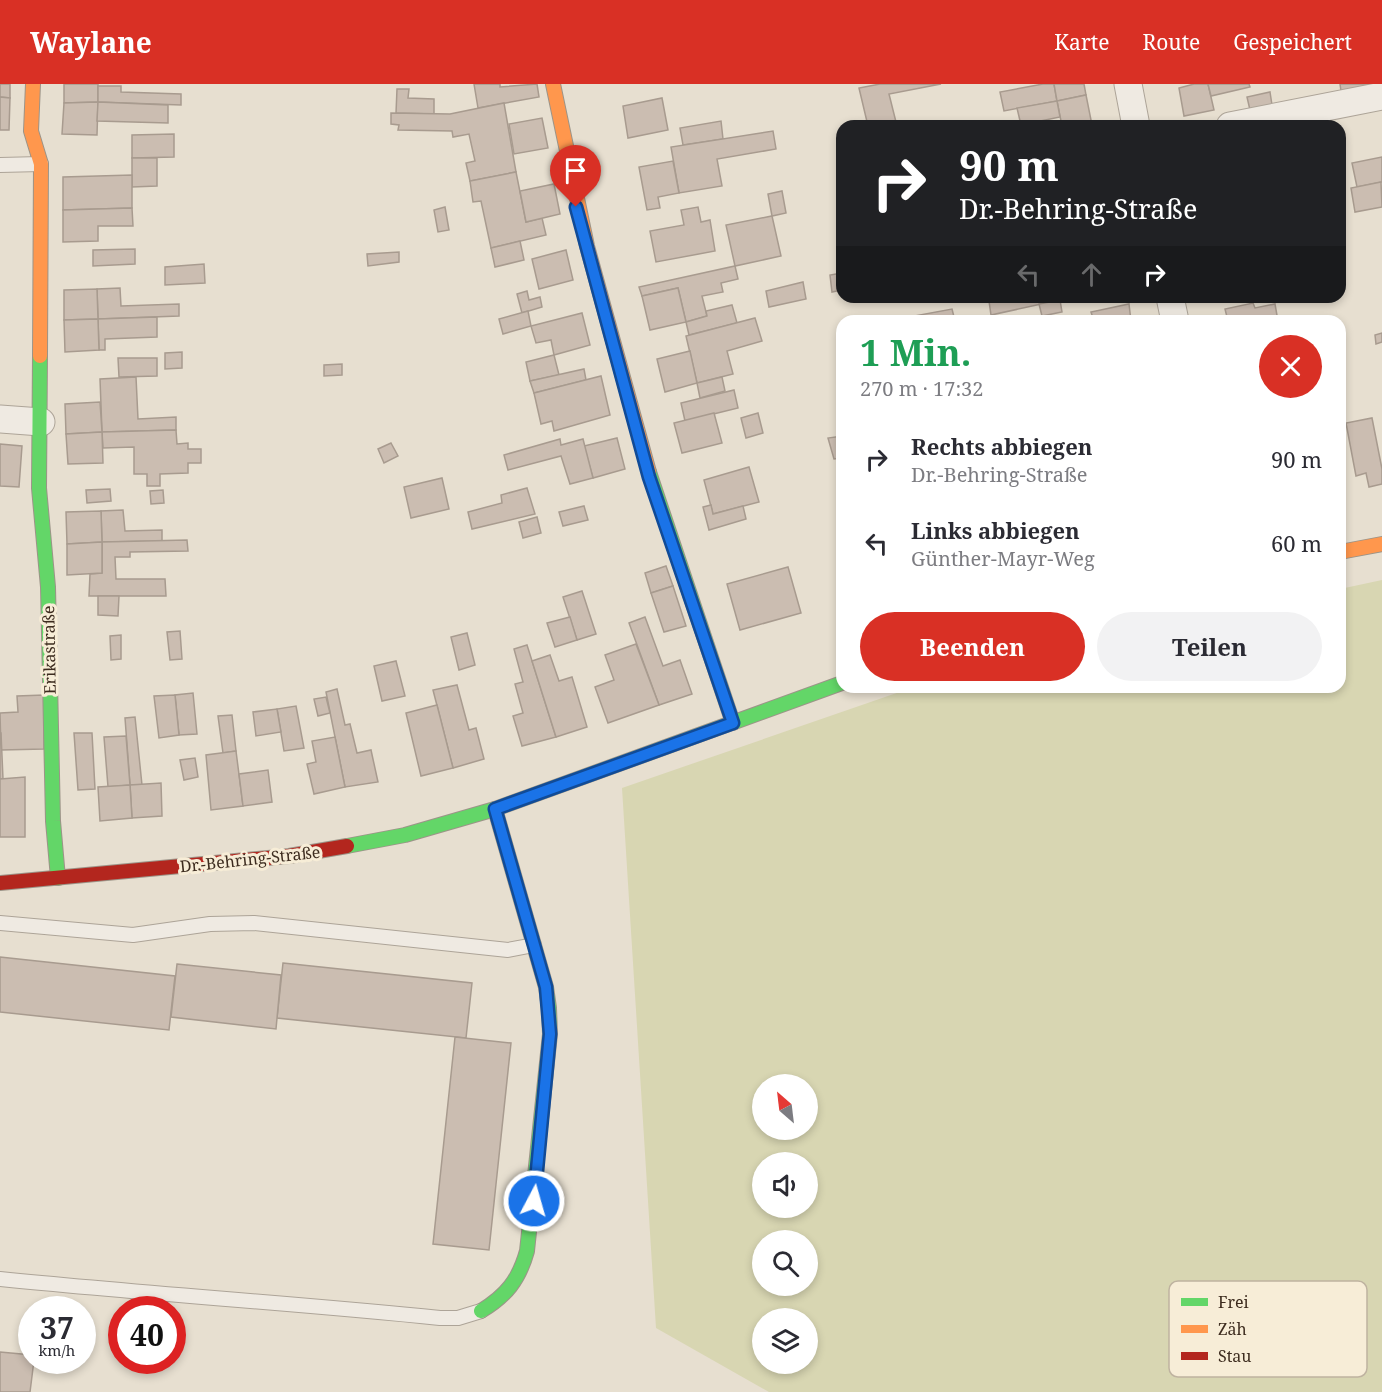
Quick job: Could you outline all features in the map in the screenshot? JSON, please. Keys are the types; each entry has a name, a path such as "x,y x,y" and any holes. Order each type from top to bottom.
{"street":[{"name":"Erikastraße","path":"33,84 31,131 40,164 39,488 48,587 53,821 58,878"},
{"path":"553,84 582,230 649,477 733,723"},
{"path":"1128,84 1135,120"},
{"path":"1260,120 1382,96"},
{"path":"0,418 41,422"},
{"path":"1346,551 1382,544"},
{"name":"Dr.-Behring-Straße","path":"0,883 290,856 405,835 495,809 836,685"},
{"path":"481,1311 502,1299 514,1285 525,1262 530,1238 550,1034 546,987 495,809"}],"lane":[{"path":"0,165 40,164"},
{"path":"0,923 134,935 210,924 254,923 508,950 534,945"},
{"path":"0,1279 193,1298 278,1301 440,1318 458,1318 481,1311"}],"shaded area":[{"path":"1382,580 1382,1392 769,1392 656,1328 622,788 897,693 1346,693 1346,588"}],"building":[{"path":"0,84 10,84 10,98 0,97"},
{"path":"64,84 98,84 98,102 64,103"},
{"path":"474,84 500,84 500,87 537,84 539,97 478,108"},
{"path":"880,84 941,84 889,94 896,120 867,120 859,88"},
{"path":"1054,84 1057,101 1004,111 1000,92"},
{"path":"1054,84 1084,84 1086,95 1057,101"},
{"path":"1194,84 1208,84 1214,110 1184,116 1179,88"},
{"path":"1208,84 1249,84 1250,87 1211,96"},
{"path":"1340,84 1381,84 1341,91"},
{"path":"98,86 121,86 121,92 181,94 181,105 98,102"},
{"path":"397,89 409,89 408,98 434,99 434,114 396,113"},
{"path":"1270,92 1272,105 1250,110 1247,97"},
{"path":"1086,95 1091,120 1061,120 1057,101"},
{"path":"0,97 10,98 9,130 0,130"},
{"path":"662,98 668,130 628,138 623,106"},
{"path":"1057,101 1060,117 1045,120 1020,120 1017,108"},
{"path":"98,102 97,135 62,134 64,103"},
{"path":"98,102 168,105 168,123 97,121"},
{"path":"504,103 516,172 470,181 466,163 475,161 469,134 453,137 452,131 398,130 399,125 391,124 391,113 450,114"},
{"path":"542,118 548,148 514,154 509,124"},
{"path":"721,121 723,139 683,145 680,128"},
{"path":"773,131 776,149 717,159 722,186 679,193 671,147"},
{"path":"174,134 174,157 132,158 132,135"},
{"path":"1382,157 1382,182 1357,187 1352,163"},
{"path":"132,158 157,158 157,186 132,187"},
{"path":"673,161 679,193 658,197 660,208 647,210 639,167"},
{"path":"516,172 526,222 542,218 546,235 491,248 481,201 473,202 470,181"},
{"path":"132,175 132,208 63,210 63,177"},
{"path":"1381,182 1382,207 1355,212 1351,188"},
{"path":"554,184 560,214 526,222 520,191"},
{"path":"782,191 786,213 772,216 768,194"},
{"path":"445,207 449,230 438,232 434,210"},
{"path":"698,207 701,222 710,220 715,251 656,262 650,231 684,225 681,210"},
{"path":"132,208 133,226 98,226 98,241 63,242 63,210"},
{"path":"772,216 781,256 735,266 726,225"},
{"path":"520,241 524,260 495,267 491,248"},
{"path":"135,249 135,264 93,266 93,250"},
{"path":"566,250 573,280 539,289 532,259"},
{"path":"399,252 399,262 368,266 367,254"},
{"path":"204,264 205,283 165,285 165,267"},
{"path":"735,266 738,279 721,283 723,292 702,296 707,316 686,322 678,288 642,296 639,287"},
{"path":"836,274 836,291 832,292 830,275"},
{"path":"803,282 806,299 769,307 766,291"},
{"path":"120,288 121,306 179,304 179,316 98,319 97,289"},
{"path":"678,288 686,322 650,330 642,296"},
{"path":"97,289 98,319 64,320 64,290"},
{"path":"527,291 529,300 540,297 542,307 522,313 517,294"},
{"path":"989,303 1046,303 991,315"},
{"path":"1060,303 1062,312 1042,315 1039,304"},
{"path":"1253,303 1255,308 1275,304 1277,315 1226,315 1225,309"},
{"path":"1129,304 1130,315 1092,315 1091,312"},
{"path":"732,305 737,323 689,335 686,322 707,316 706,311"},
{"path":"952,309 954,315 919,315"},
{"path":"528,311 531,326 503,334 499,319"},
{"path":"582,313 590,345 554,355 551,340 536,343 531,326"},
{"path":"157,317 157,337 105,339 105,350 99,350 98,319"},
{"path":"755,318 762,341 727,351 733,374 697,383 686,336"},
{"path":"98,319 99,350 65,352 64,320"},
{"path":"1382,333 1382,342 1376,344 1375,335"},
{"path":"690,351 697,383 665,392 657,359"},
{"path":"182,352 182,368 165,369 165,353"},
{"path":"554,355 559,375 530,381 526,362"},
{"path":"118,358 157,358 157,376 119,377"},
{"path":"342,364 342,375 324,376 324,365"},
{"path":"584,369 586,380 534,393 530,381"},
{"path":"601,376 610,415 554,431 552,421 541,424 534,393"},
{"path":"136,377 138,419 176,417 176,430 102,432 100,379"},
{"path":"722,377 725,391 700,398 697,383"},
{"path":"734,390 738,408 685,421 681,403"},
{"path":"100,402 102,432 66,434 65,404"},
{"path":"714,413 722,443 682,453 674,423"},
{"path":"758,413 763,433 746,438 741,418"},
{"path":"1372,418 1382,469 1382,484 1369,487 1366,473 1356,476 1346,423"},
{"path":"176,430 177,444 188,443 188,449 201,449 201,463 188,463 188,473 160,474 160,486 147,486 147,474 134,474 134,447 103,448 102,432"},
{"path":"102,432 103,463 68,464 66,434"},
{"path":"836,437 836,459 834,459 828,438"},
{"path":"617,438 625,469 593,478 584,446"},
{"path":"560,439 561,445 583,439 593,478 570,484 561,456 508,470 504,455"},
{"path":"391,443 398,456 384,463 378,449"},
{"path":"0,444 22,446 19,487 0,486"},
{"path":"749,467 759,502 713,514 704,480"},
{"path":"442,478 449,509 411,518 404,487"},
{"path":"527,488 535,514 472,529 468,512 502,503 501,495"},
{"path":"110,489 111,501 87,503 86,490"},
{"path":"163,490 164,503 151,504 150,491"},
{"path":"711,505 713,514 743,506 746,519 709,530 703,507"},
{"path":"584,506 588,520 563,526 559,512"},
{"path":"123,510 125,531 162,530 162,541 102,542 101,511"},
{"path":"101,511 102,542 67,544 66,512"},
{"path":"537,517 541,533 523,538 519,522"},
{"path":"187,540 188,551 130,552 130,557 115,557 116,579 165,579 166,596 89,596 90,574 102,573 102,542"},
{"path":"102,542 102,573 67,575 67,544"},
{"path":"666,566 673,586 651,593 645,573"},
{"path":"788,567 801,613 740,630 727,584"},
{"path":"673,586 686,626 664,632 651,593"},
{"path":"582,591 596,634 577,640 563,597"},
{"path":"98,596 119,596 118,616 98,615"},
{"path":"570,617 577,640 555,647 547,623"},
{"path":"645,617 663,666 680,660 692,694 659,705 629,623"},
{"path":"180,631 182,659 170,660 167,632"},
{"path":"467,633 475,665 459,670 451,637"},
{"path":"121,635 121,659 111,660 110,636"},
{"path":"636,644 659,705 608,723 595,687 614,680 605,655"},
{"path":"527,645 556,737 522,746 513,716 523,713 515,684 523,682 514,649"},
{"path":"550,655 559,681 572,677 587,727 556,737 532,661"},
{"path":"396,661 405,696 382,701 374,666"},
{"path":"457,685 469,730 476,728 484,759 453,768 433,690"},
{"path":"337,689 345,725 350,724 357,753 371,750 378,782 345,787 326,692"},
{"path":"193,693 197,734 179,735 175,695"},
{"path":"44,695 44,749 1,750 0,713 18,712 17,696"},
{"path":"175,695 179,735 159,738 154,696"},
{"path":"326,697 330,713 318,716 314,699"},
{"path":"437,705 453,768 421,776 406,713"},
{"path":"296,706 304,748 284,751 277,709"},
{"path":"277,709 281,732 256,736 253,712"},
{"path":"232,715 236,751 223,753 218,716"},
{"path":"135,717 142,785 130,785 125,718"},
{"path":"1,733 3,779 0,779"},
{"path":"74,733 92,733 95,789 78,790"},
{"path":"126,736 130,785 108,787 104,737"},
{"path":"335,737 345,787 314,794 307,764 316,762 312,741"},
{"path":"236,751 243,806 211,810 206,755"},
{"path":"195,758 198,777 184,780 180,760"},
{"path":"268,770 272,802 243,806 239,774"},
{"path":"25,777 25,837 0,837 0,779"},
{"path":"161,783 162,816 132,818 130,785"},
{"path":"130,785 132,818 100,821 98,787"},
{"path":"0,957 175,976 169,1030 0,1012"},
{"path":"283,963 472,983 466,1038 277,1018"},
{"path":"177,964 281,975 276,1029 171,1017"},
{"path":"455,1037 511,1043 489,1250 433,1244"},
{"path":"0,1352 18,1354 18,1374 32,1374 30,1392 0,1392"}],"traffic: fast":[{"path":"40,356 39,488 48,587 53,821 58,878"},
{"path":"649,472 733,723"},
{"path":"347,846 405,835 495,809 836,685"},
{"path":"481,1311 498,1299 516,1279 527,1251 550,1034 546,987 495,809"}],"traffic: slow":[{"path":"33,84 31,131 41,164 40,356"},
{"path":"553,84 587,246 649,472"},
{"path":"1346,551 1382,544"}],"traffic: jam":[{"path":"0,883 289,856 347,846"}],"route":[{"path":"534,1201 550,1034 549,1008 546,987 495,809 733,723 649,477 576,207"}]}
